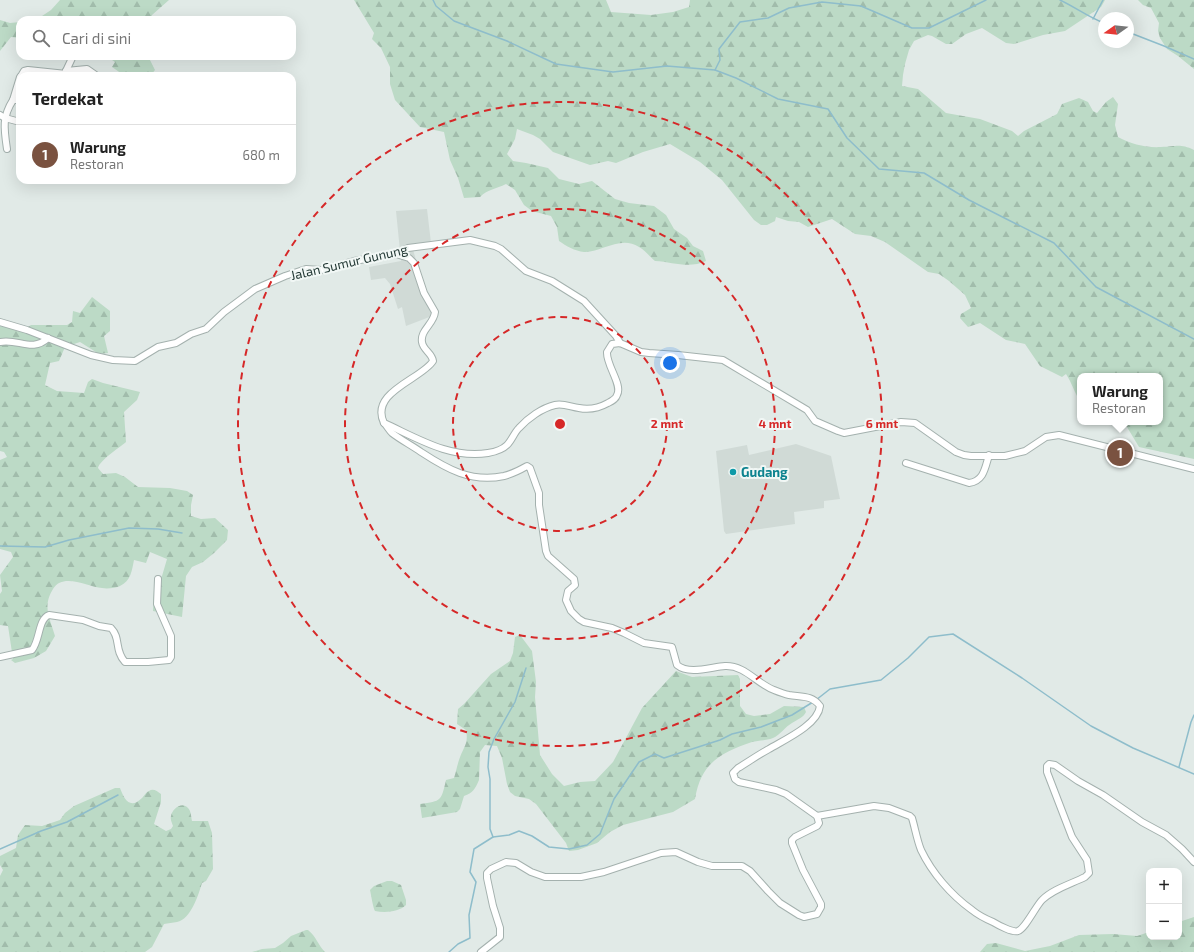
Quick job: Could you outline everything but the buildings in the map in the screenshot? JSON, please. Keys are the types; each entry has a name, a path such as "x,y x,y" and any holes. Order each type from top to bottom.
{"street":[{"path":"66,72 71,60"},
{"path":"66,72 87,69 91,72"},
{"path":"7,149 2,117 12,100 16,88"},
{"path":"2,117 16,121"},
{"name":"Jalan Sumur Gunung","path":"0,322 17,326 91,355 113,360 135,361 158,347 176,344 191,334 206,329 255,289 284,276 306,269 321,270 354,261 396,254 408,248 460,241 476,241 495,246 506,252 526,271 552,281 584,301 616,336 620,343"},
{"path":"396,254 409,258 414,262 424,293 435,312 433,319 425,331 422,339 423,346 432,356 433,361 427,368 401,385 388,398 382,412 384,423 394,434 452,471 462,474 491,478 504,476 527,466 531,469 539,493 546,551 548,556 575,581 575,585 568,591 566,600 571,611 579,619 584,622 612,628 644,643 672,647 677,665 684,669 692,670 726,666 737,667 772,690 789,695 807,697 820,706 819,711 801,730 792,737 769,749 733,772 733,776 740,782 766,787 786,794 817,816 819,823 817,826 792,840 803,870 821,904 817,914 804,917 799,915 780,902 750,871 742,866 720,866 706,864 676,852 661,853 604,872 581,877 545,877 531,872 516,863 506,862 491,868 487,874 493,906 500,928 500,937 480,952"},
{"path":"0,342 14,341 27,346 42,343 48,338"},
{"path":"384,423 416,439 460,453 475,454 493,452 504,448 519,428 532,417 551,406 558,404 591,409 604,405 616,397 619,392 619,387 608,362 607,352 612,344 620,343 641,352 723,360 807,410 815,421 838,431 852,432 901,422 916,423 959,454 971,456 1005,456 1025,451 1046,437 1059,435 1194,469"},
{"path":"906,463 969,483 981,479 989,455"},
{"path":"0,657 32,650 35,646 43,620 49,615 83,620 99,626 111,628 117,636 118,652 125,662 169,660 171,657 171,636 157,604 158,579"},
{"path":"817,816 874,806 889,808 910,816 912,818 921,849 930,867 954,895 973,911 996,924 1016,932 1023,927 1032,912 1043,899 1051,893 1085,877 1089,873 1087,860 1072,837 1047,772 1047,766 1049,764 1056,765 1078,782 1103,795 1142,822 1166,835 1194,862"}],"shaded area":[{"path":"427,209 431,243 412,246 432,316 406,326 402,307 398,309 390,284 385,278 371,280 369,267 401,261 396,211"},
{"path":"796,444 831,456 840,499 824,501 824,508 794,512 795,524 726,534 724,531 716,451 747,445 749,455"}],"green space":[{"path":"60,0 169,0 152,16 42,16 51,10"},
{"path":"354,0 606,0 611,12 651,15 673,12 689,7 690,0 1105,0 1101,7 1065,31 1043,35 1014,44 1006,43 982,28 966,34 952,44 946,44 928,35 914,41 909,50 905,64 902,86 918,89 946,113 980,119 1012,131 1018,136 1024,131 1057,114 1062,104 1079,98 1088,102 1093,111 1097,113 1106,102 1113,97 1118,104 1115,125 1118,137 1133,144 1144,146 1181,146 1194,150 1194,459 1139,447 1127,427 1123,425 1163,425 1163,373 1077,373 1077,396 1066,374 1062,377 1040,366 1025,344 1006,340 980,323 968,327 960,318 961,314 971,308 965,295 939,274 928,272 885,242 871,236 855,234 832,219 808,227 799,222 788,221 776,217 775,221 767,225 761,225 754,220 722,180 700,162 670,144 643,152 616,163 608,161 590,165 553,152 540,139 517,129 515,139 507,154 513,161 548,168 559,179 579,184 592,181 615,199 629,203 654,206 666,215 674,229 687,238 693,246 703,251 706,261 693,265 655,261 641,248 625,243 611,245 590,252 574,249 559,241 557,227 551,216 532,211 524,205 515,190 506,184 483,194 480,197 464,198 458,178 450,160 444,132 420,127 395,100 390,84 390,67 381,48 372,39 374,33"},
{"path":"1138,0 1194,0 1194,69 1167,49 1160,38 1158,31 1159,23 1151,8 1143,5"},
{"path":"0,20 10,23 16,22 16,38 11,37 0,51"},
{"path":"112,60 150,60 155,70 153,72 119,72 112,67 115,62"},
{"path":"92,297 110,311 110,331 104,336 108,353 99,354 80,342 65,347 59,361 50,363 45,385 57,391 84,393 88,382 92,379 140,392 137,400 124,412 126,442 106,458 98,468 103,474 116,473 125,477 138,487 170,488 187,491 193,495 191,516 201,519 215,518 228,530 227,540 203,562 192,567 186,576 182,617 153,611 154,590 162,576 167,559 150,552 146,563 134,560 129,578 124,584 118,587 104,588 69,581 57,584 50,595 47,607 55,636 46,651 34,658 15,663 11,660 13,659 8,626 0,625 0,594 2,591 0,575 13,557 11,552 0,549 0,460 7,457 4,452 0,451 0,326 22,331 31,325 67,325 72,322 73,311 80,313"},
{"path":"520,635 532,651 536,682 535,697 540,755 552,774 564,786 580,782 595,781 613,762 642,708 676,671 692,677 738,675 740,679 740,706 746,714 754,716 770,714 784,706 804,707 806,712 802,717 789,725 776,737 768,740 752,742 721,755 707,768 702,776 695,799 673,812 623,825 610,832 597,843 578,850 569,851 566,843 536,804 529,799 515,796 510,792 502,758 497,746 485,745 480,752 479,780 470,794 464,796 460,809 457,812 422,818 420,804 437,801 439,799 443,792 446,780 454,778 467,739 466,730 457,724 458,709 491,674 510,661 513,653 515,637"},
{"path":"115,788 120,788 123,796 128,802 131,803 138,801 150,790 155,790 161,794 161,802 154,824 166,831 171,829 173,826 171,818 173,811 183,805 189,809 192,821 208,821 212,833 213,869 206,881 202,883 190,912 182,920 164,924 152,947 145,952 0,952 0,876 3,870 0,865 0,856 16,848 18,835 25,825 42,826 60,820 65,813 74,806"},
{"path":"387,881 392,881 401,885 406,900 406,905 400,909 392,911 375,911 370,890 374,886"},
{"path":"1194,917 1194,952 980,952 987,944 996,943 1025,951 1050,946 1079,935 1113,934 1137,936 1146,933 1146,940 1182,940 1182,921"},
{"path":"306,930 313,935 325,952 252,952 262,949 275,948 291,936"}],"waterway":[{"path":"433,0 436,6 454,21 507,41 556,64 613,72 667,66 715,70 736,78 778,99 828,109 847,138 879,169 924,173 969,200 1054,243 1096,287 1194,339"},
{"path":"715,70 720,60 719,49 740,22 768,18 789,8 822,2 861,6 912,28 929,28 986,0"},
{"path":"1060,0 1098,20"},
{"path":"1093,19 1103,0"},
{"path":"1134,34 1194,59"},
{"path":"0,546 45,547 69,540 129,528 158,529 182,533"},
{"path":"816,700 830,689 881,680 908,658 929,637 953,634 1022,678 1091,726 1133,748 1194,774"},
{"path":"493,837 490,829 489,752 494,739 515,702 526,668"},
{"path":"449,952 458,944 470,938 469,915 476,882 470,872 474,849 493,837 509,835 519,831 532,836 549,847 569,849 587,845 600,834 614,799 639,762 655,754 664,758 720,740 732,734 761,727 792,715 813,702"},
{"path":"1179,767 1194,715"},
{"path":"0,849 41,831 67,822 118,795"}],"place":[{"name":"Warung","path":"1120,453"},
{"name":"Gudang","path":"733,472"}]}
